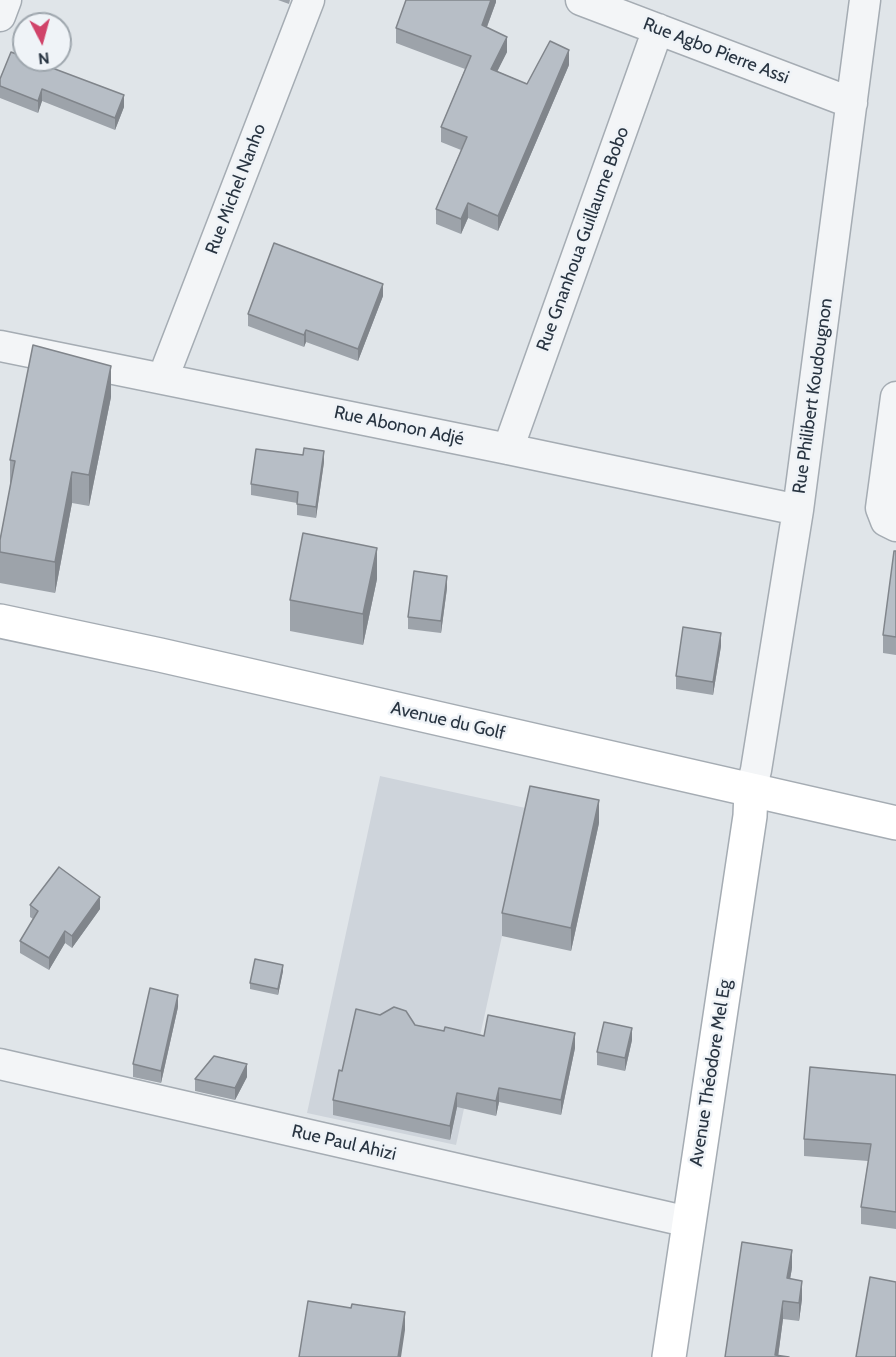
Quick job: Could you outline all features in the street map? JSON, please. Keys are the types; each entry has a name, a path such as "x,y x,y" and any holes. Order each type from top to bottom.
{"main road":[{"name":"Avenue du Golf","path":"0,621 160,655 896,823"},
{"name":"Avenue Théodore Mel Eg","path":"669,1357 752,790"}],"street":[{"path":"0,16 6,0"},
{"name":"Rue Michel Nanho","path":"163,378 309,0"},
{"name":"Rue Agbo Pierre Assi","path":"580,0 852,103"},
{"name":"Rue Philibert Koudougnon","path":"752,790 798,510 865,0"},
{"name":"Rue Gnanhoua Guillaume Bobo","path":"508,449 658,29"},
{"name":"Rue Abonon Adjé","path":"0,346 798,510"},
{"path":"896,397 881,508 886,521 896,526"},
{"name":"Rue Paul Ahizi","path":"0,1064 689,1222"}],"shaded area":[{"path":"380,776 530,809 456,1145 307,1113"}],"building":[{"path":"406,0 491,0 482,25 507,37 491,69 527,84 550,41 569,50 498,216 468,203 461,219 436,209 467,137 441,127 471,56 396,28"},
{"path":"11,52 12,72 63,72 124,95 115,118 42,89 38,101 0,86 0,79"},
{"path":"274,243 383,284 358,349 306,330 304,335 248,314"},
{"path":"33,345 111,366 89,475 72,472 55,562 0,552 0,540 15,461 10,460"},
{"path":"304,448 324,451 316,507 297,504 298,492 251,484 256,449 303,455"},
{"path":"303,533 377,548 363,614 290,600"},
{"path":"894,551 896,551 896,637 883,635"},
{"path":"414,571 447,576 441,621 408,617"},
{"path":"683,627 721,633 713,682 676,676"},
{"path":"530,786 599,800 571,928 502,913"},
{"path":"59,867 100,897 72,936 65,931 49,958 20,941 38,911 30,905"},
{"path":"255,959 283,965 278,989 250,983"},
{"path":"150,988 178,995 161,1071 133,1064"},
{"path":"394,1007 406,1011 415,1025 444,1031 445,1027 484,1036 488,1015 575,1033 561,1100 499,1088 496,1101 457,1093 450,1126 333,1100 356,1009 380,1015"},
{"path":"604,1022 632,1028 625,1058 597,1052"},
{"path":"214,1056 247,1064 235,1088 195,1079"},
{"path":"810,1067 896,1075 896,1212 861,1207 871,1144 804,1139"},
{"path":"742,1242 792,1250 787,1278 802,1281 799,1303 783,1301 775,1355 789,1357 725,1357"},
{"path":"870,1277 896,1282 896,1357 856,1357"},
{"path":"308,1301 351,1308 352,1304 405,1312 398,1357 299,1357"}]}
